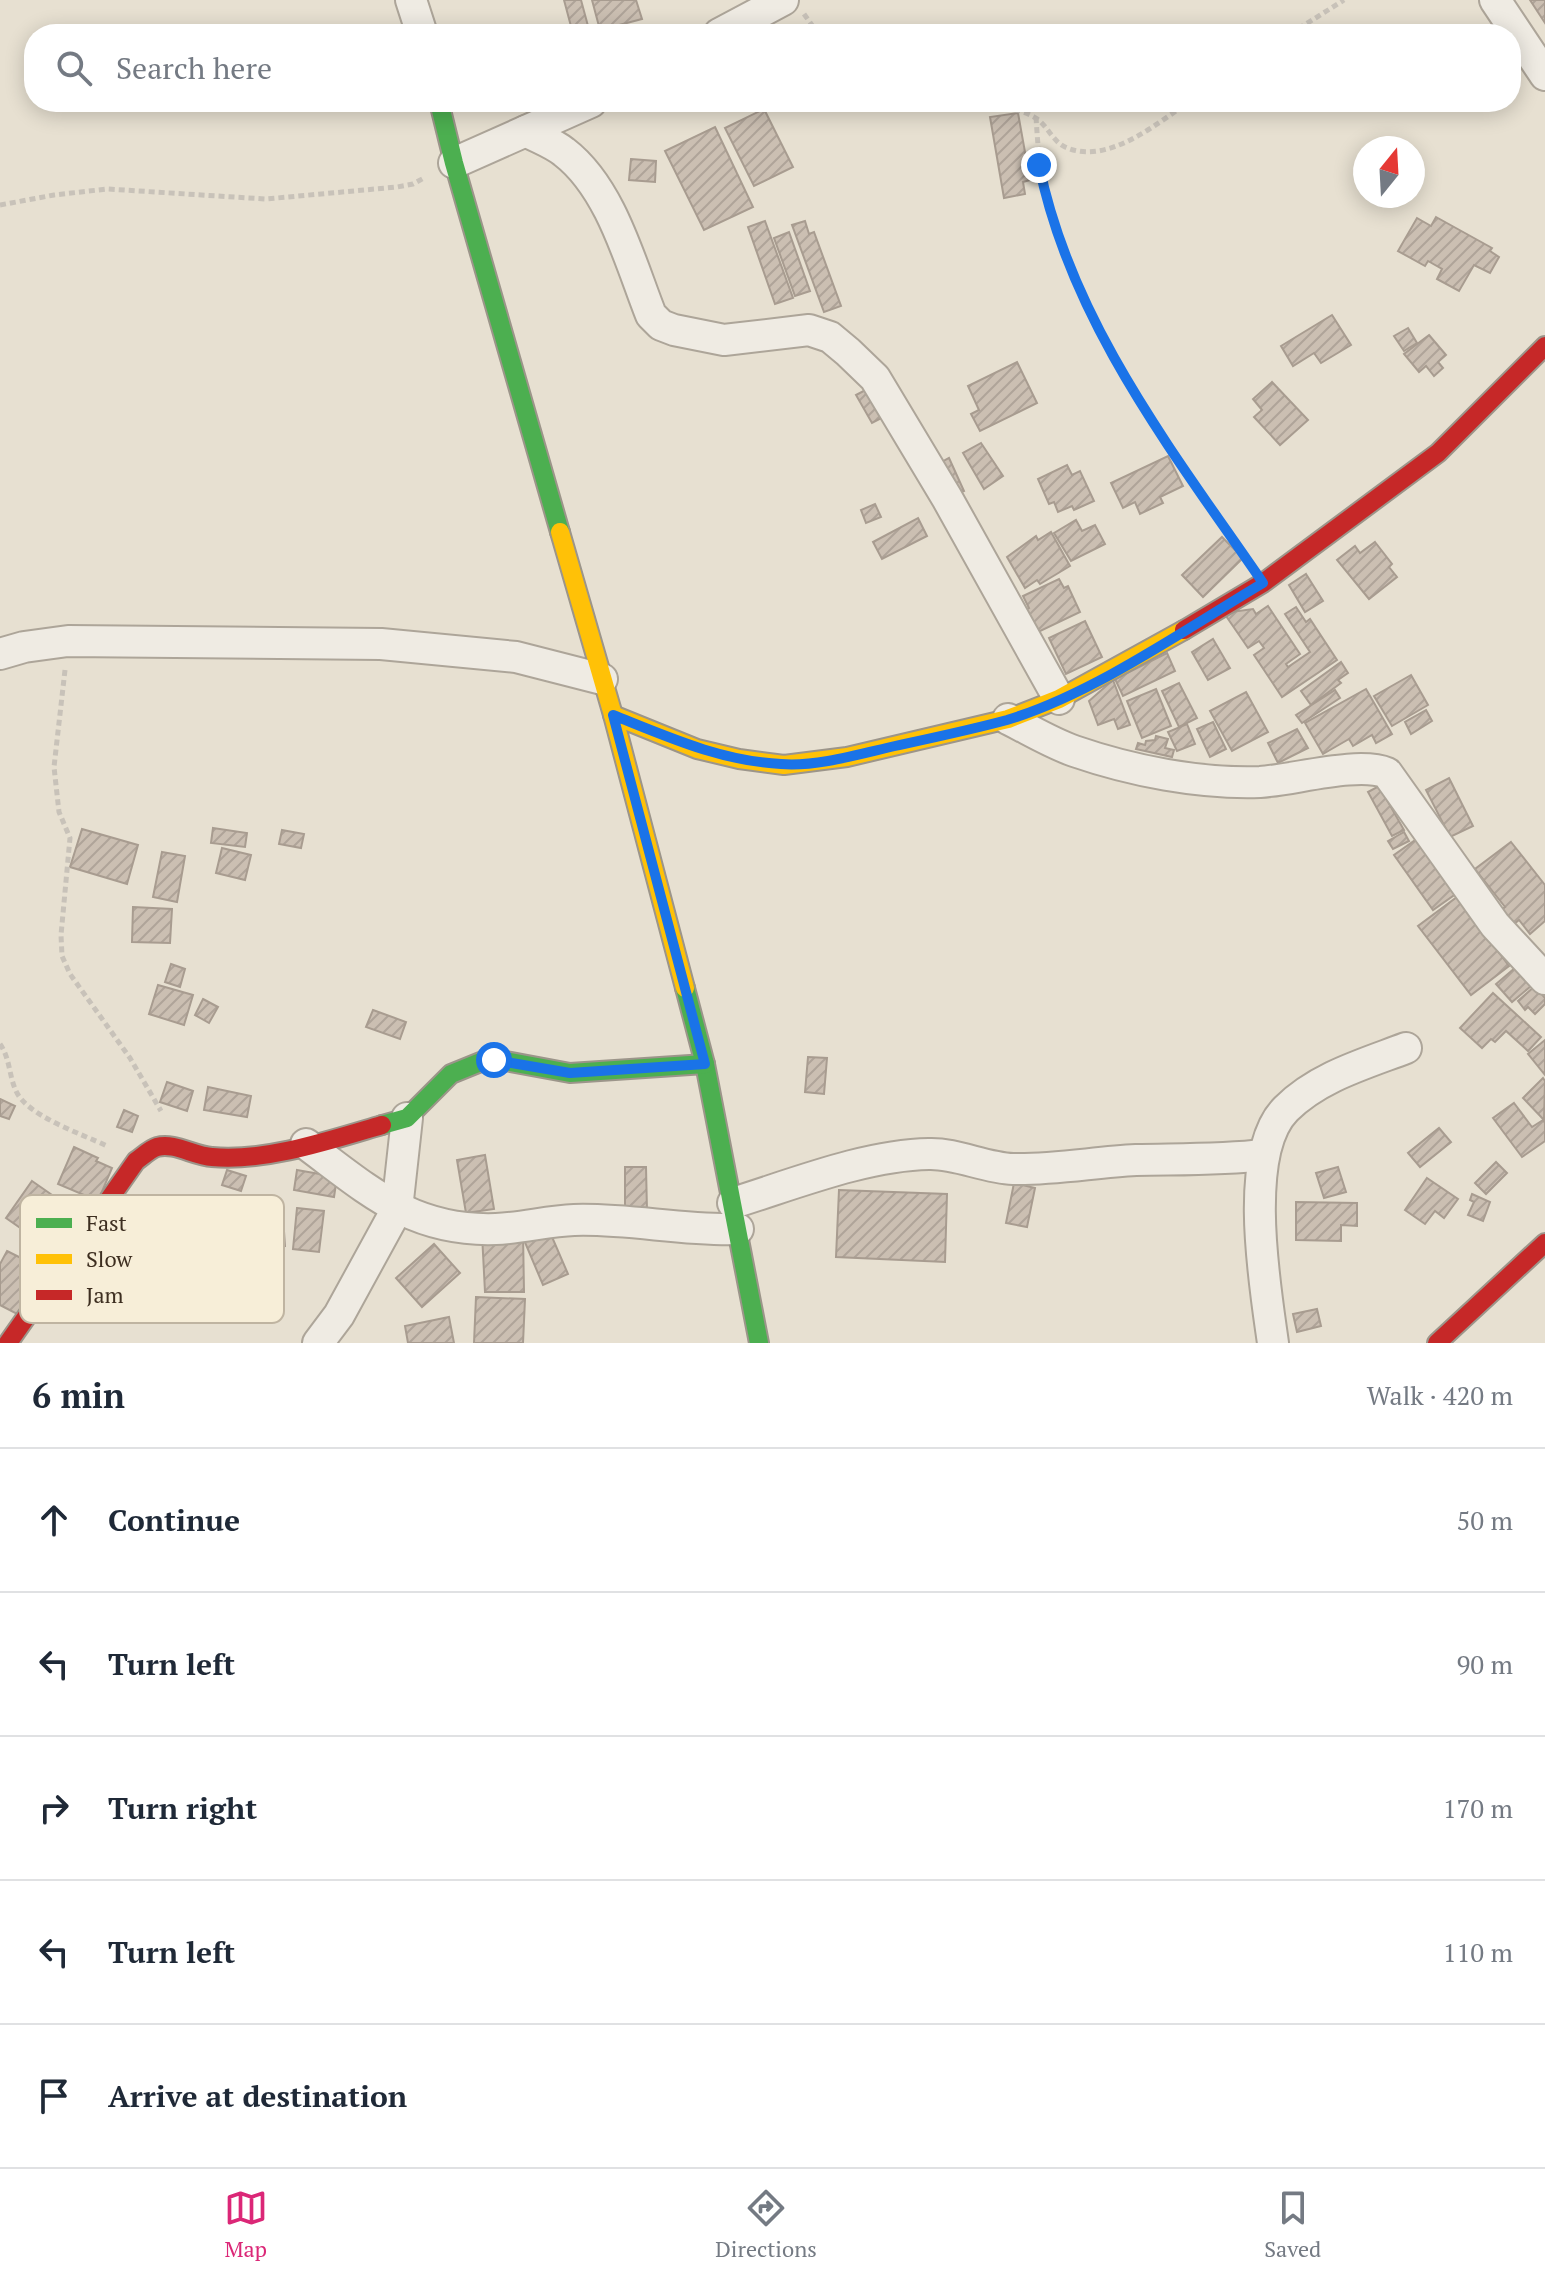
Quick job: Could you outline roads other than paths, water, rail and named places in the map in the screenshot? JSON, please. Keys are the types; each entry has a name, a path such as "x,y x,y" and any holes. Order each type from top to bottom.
{"street":[{"path":"411,0 419,24"},
{"path":"1495,0 1511,24"},
{"path":"744,24 792,5"},
{"path":"1521,39 1545,75"},
{"path":"441,112 613,715 705,1064 759,1343"},
{"path":"454,163 569,112"},
{"path":"526,131 563,151 582,168 603,197 651,315 661,325 724,340 809,330 830,337 875,378 947,498 1059,699"},
{"path":"613,715 697,749 784,765 847,757 1008,719 1059,699 1131,661 1263,583 1438,453 1545,346"},
{"path":"0,654 68,641 381,644 516,657 602,679"},
{"path":"1008,719 1072,750 1147,771 1260,782 1369,769 1387,773 1495,925 1545,979"},
{"path":"1273,1343 1262,1261 1260,1207 1264,1155 1279,1119 1294,1102 1325,1079 1406,1048"},
{"path":"112,1195 136,1161 157,1147 225,1158 285,1151 407,1118 451,1074 483,1061 494,1060 570,1073 705,1064"},
{"path":"318,1343 339,1315 397,1209 407,1118"},
{"path":"306,1144 397,1209 444,1225 493,1229 541,1226 572,1220 700,1230 852,1167 904,1156 945,1155 978,1165 1012,1169 1264,1155"},
{"path":"1437,1343 1545,1243"},
{"path":"8,1343 22,1323"}]}
